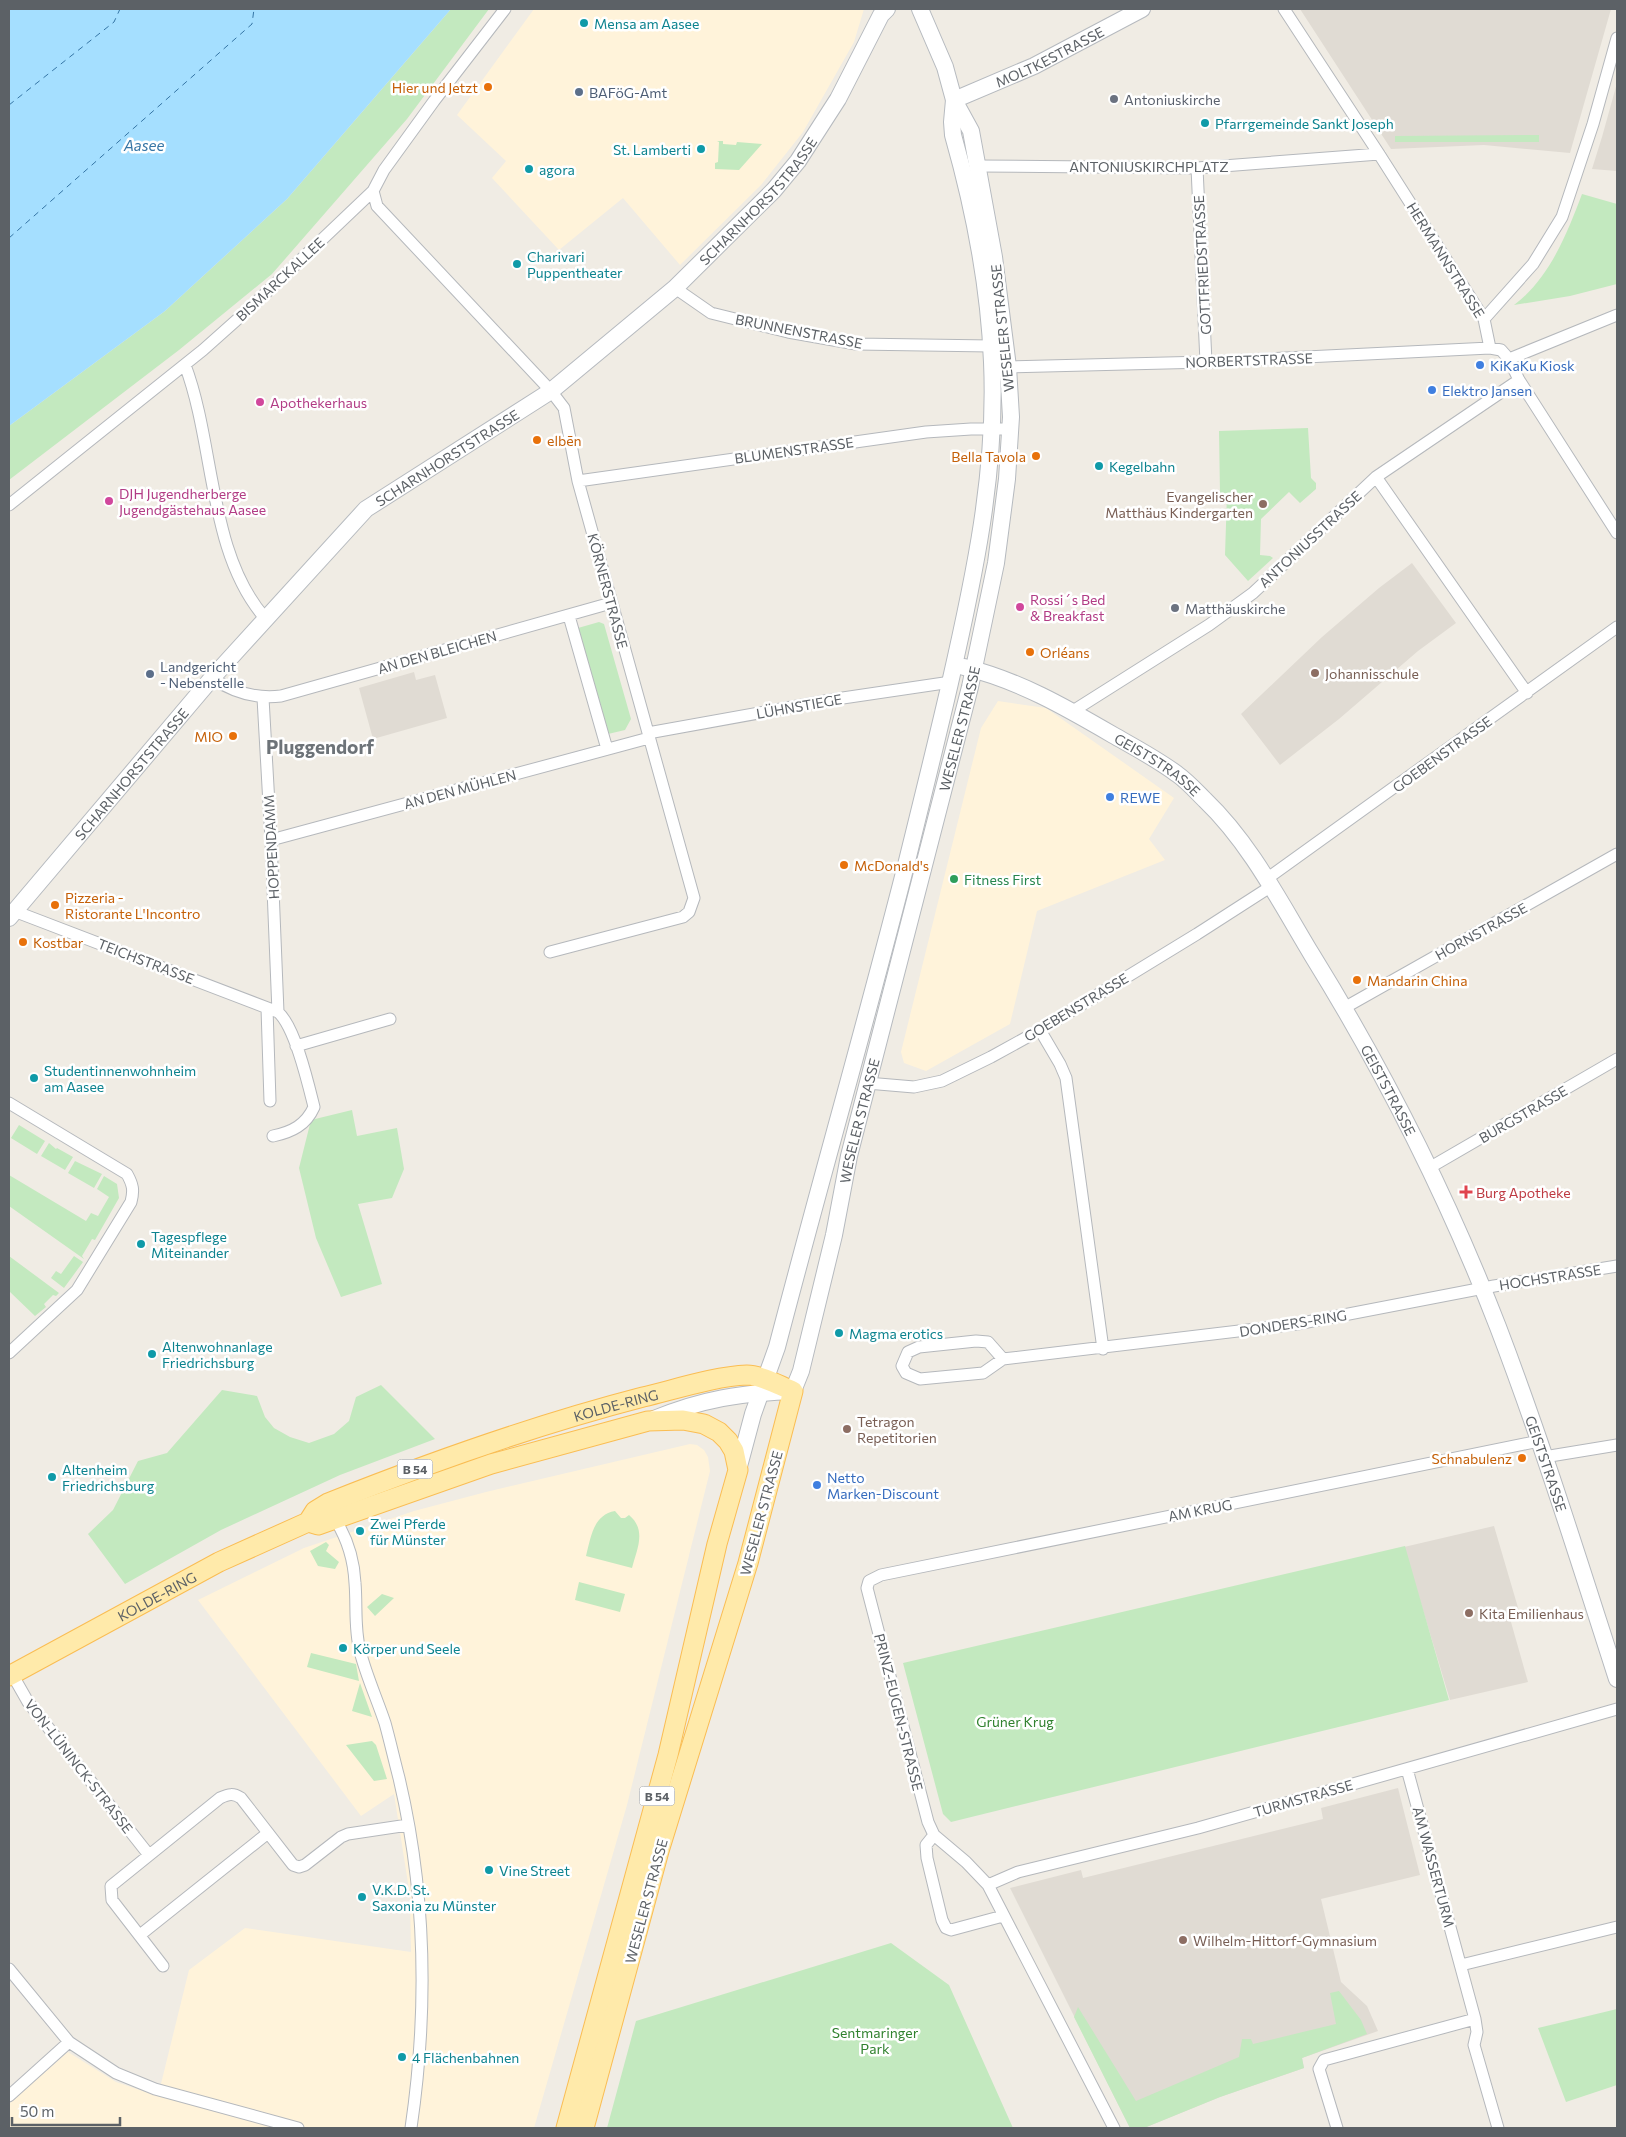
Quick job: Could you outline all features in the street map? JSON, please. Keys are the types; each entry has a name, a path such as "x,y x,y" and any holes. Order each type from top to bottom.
{"main road":[{"name":"SCHARNHORSTSTRASSE","path":"11,914 212,678 366,509 551,390 675,288 774,190 798,161 838,99 881,15 887,9"},
{"name":"WESELER STRASSE","path":"584,2128 659,1851 748,1563 793,1391 803,1363 834,1235 849,1156 974,669 1002,527 1011,429 1008,367 994,257 971,131 954,100 945,67 920,9"},
{"name":"MOLTKESTRASSE","path":"954,100 1034,66 1142,9"},
{"name":"WESELER STRASSE","path":"566,2128 663,1773 715,1553 795,1280 898,899 955,664 978,557 992,429 991,346 981,251 953,135 954,100"},
{"name":"GEISTSTRASSE","path":"955,664 1014,682 1073,711 1179,775 1222,817 1244,846 1344,1008 1429,1168 1482,1289 1539,1441 1617,1679"},
{"name":"KOLDE-RING","path":"10,1675 219,1562 308,1522 315,1511 328,1503 410,1471 531,1429 628,1401 722,1379 748,1375 763,1386 793,1391"},
{"name":"KOLDE-RING","path":"308,1522 318,1525 491,1464 648,1422 687,1406 743,1394 763,1386"},
{"name":"KOLDE-RING","path":"648,1422 690,1420 712,1427 728,1441 737,1460 738,1470"}],"street":[{"name":"BISMARCKALLEE","path":"9,505 185,365 249,309 373,191 384,170 434,101 505,9"},
{"name":"HERMANNSTRASSE","path":"1284,9 1484,319 1490,348"},
{"path":"1484,319 1533,264 1562,217 1593,124 1617,38"},
{"name":"ANTONIUSKIRCHPLATZ","path":"978,166 1197,168 1379,154"},
{"name":"GOTTFRIEDSTRASSE","path":"1197,168 1206,362"},
{"name":"KÖRNERSTRASSE","path":"373,191 377,206 403,236 551,390 564,408 578,482 694,898 689,912 683,917 550,952"},
{"name":"BRUNNENSTRASSE","path":"675,288 711,314 788,332 856,344 991,346"},
{"path":"1509,359 1617,316"},
{"path":"1490,348 1501,350 1509,359 1518,380 1617,533"},
{"name":"NORBERTSTRASSE","path":"1008,367 1206,362 1490,348"},
{"path":"185,365 198,405 229,555 240,581 256,608 265,618"},
{"name":"ANTONIUSSTRASSE","path":"1073,711 1210,625 1253,593 1376,478 1518,380"},
{"name":"BLUMENSTRASSE","path":"578,482 926,432 1011,429"},
{"path":"1376,478 1527,693"},
{"name":"AN DEN BLEICHEN","path":"263,698 281,696 611,603"},
{"path":"570,616 607,750"},
{"name":"GOEBENSTRASSE","path":"867,1083 914,1087 942,1081 1040,1030 1197,934 1617,627"},
{"path":"212,678 224,686 263,698"},
{"name":"LÜHNSTIEGE","path":"648,736 836,699 950,682"},
{"name":"HOPPENDAMM","path":"263,698 271,840 273,1010 270,1101"},
{"name":"AN DEN MÜHLEN","path":"271,840 607,750 648,736"},
{"name":"HORNSTRASSE","path":"1344,1008 1617,854"},
{"name":"TEICHSTRASSE","path":"11,914 273,1010"},
{"name":"HOPPENDAMM","path":"273,1010 285,1018 296,1046 314,1107 304,1124 286,1133 273,1136"},
{"path":"296,1046 390,1019"},
{"path":"1040,1030 1066,1078 1103,1349"},
{"name":"BURGSTRASSE","path":"1429,1168 1617,1059"},
{"path":"9,1103 127,1174 134,1186 134,1191 131,1202 77,1290 9,1353"},
{"name":"HOCHSTRASSE","path":"1482,1289 1617,1266"},
{"name":"DONDERS-RING","path":"1003,1359 988,1342 976,1340 919,1347 908,1352 902,1366 906,1373 920,1379 982,1373 1003,1359 1103,1349 1296,1324 1482,1289"},
{"name":"AM KRUG","path":"867,1588 869,1581 881,1575 1539,1441"},
{"path":"1544,1457 1617,1445"},
{"path":"335,1519 348,1545 356,1583 354,1609 360,1650 384,1722 408,1825 420,1900 422,1985 419,2074 412,2128"},
{"name":"PRINZ-EUGEN-STRASSE","path":"867,1588 928,1822 934,1835 988,1885 1114,2128"},
{"name":"VON-LÜNINCK-STRASSE","path":"10,1675 28,1702 149,1855"},
{"name":"TURMSTRASSE","path":"988,1885 1018,1872 1198,1828 1617,1709"},
{"name":"AM WASSERTURM","path":"1407,1769 1475,2019 1477,2032 1474,2045 1498,2128"},
{"path":"164,1966 112,1900 111,1886 220,1798 228,1794 241,1798 293,1865 299,1867 305,1866 341,1837 348,1834 408,1825"},
{"path":"140,1935 268,1833"},
{"path":"934,1835 926,1845 927,1858 942,1920 946,1928 951,1930 1003,1916"},
{"path":"1461,1965 1617,1928"},
{"path":"9,1969 69,2042 129,2080 298,2128"},
{"path":"1337,2128 1319,2069 1324,2060 1475,2019"},
{"path":"9,2096 69,2042"}],"shaded area":[{"path":"534,9 864,9 854,42 803,132 761,185 680,265 623,198 559,250 492,178 506,161 457,115"},
{"path":"1300,9 1611,9 1570,153 1484,145 1391,149"},
{"path":"1617,83 1617,171 1592,169 1602,137"},
{"name":"Johannisschule","path":"1412,563 1456,623 1418,651 1339,719 1280,765 1241,714 1322,637 1379,588"},
{"path":"414,672 416,680 435,675 447,718 373,739 359,688"},
{"path":"998,701 1046,708 1174,798 1149,839 1165,860 1037,911 1010,1024 926,1071 904,1063 901,1052 981,728"},
{"path":"690,1444 697,1445 704,1450 708,1457 710,1471 627,1805 534,2128 9,2128 9,2104 68,2052 116,2082 158,2096 189,1970 245,1928 411,1952 410,1896 394,1794 361,1816 198,1600 304,1548 414,1511"},
{"name":"Kita Emilienhaus","path":"1494,1526 1519,1611 1509,1615 1528,1682 1450,1700 1404,1547"},
{"name":"Wilhelm-Hittorf-Gymnasium","path":"1398,1788 1420,1875 1321,1899 1341,1982 1367,2006 1378,2031 1302,2058 1304,2068 1220,2097 1144,2128 1130,2128 1010,1888 1081,1870 1083,1878 1323,1819 1321,1808"}],"green space":[{"path":"451,9 489,9 407,119 272,274 179,350 9,480 9,426 165,311 287,199"},
{"path":"1539,135 1539,142 1395,142 1395,136"},
{"path":"717,141 723,141 723,144 736,145 737,142 762,144 739,170 715,169 715,163 718,162 719,142"},
{"path":"1582,194 1617,204 1617,284 1570,296 1514,305 1537,282 1556,255"},
{"name":"Evangelischer Matthäus Kindergarten","path":"1308,428 1311,478 1316,483 1316,489 1300,503 1289,492 1261,519 1260,555 1273,558 1248,581 1225,555 1227,494 1220,493 1219,431"},
{"path":"599,622 604,624 631,719 625,730 608,734 578,628"},
{"path":"352,1110 357,1136 397,1128 404,1169 392,1198 358,1204 382,1284 341,1297 316,1238 299,1168 311,1120"},
{"path":"19,1125 45,1141 37,1154 11,1138"},
{"path":"49,1143 56,1149 73,1157 65,1170 41,1156"},
{"path":"75,1161 102,1174 94,1188 68,1173"},
{"path":"9,1175 86,1221 91,1213 98,1216 109,1197 97,1189 104,1176 117,1184 119,1198 95,1240 92,1239 82,1256 84,1259 9,1206"},
{"path":"9,1256 59,1293 56,1296 53,1295 44,1304 46,1307 35,1316 9,1291"},
{"path":"74,1256 83,1262 64,1288 51,1278 56,1271 61,1274"},
{"path":"381,1385 435,1439 340,1475 221,1530 125,1584 88,1534 113,1510 138,1461 167,1453 222,1390 257,1396 265,1417 274,1428 290,1437 309,1443 334,1434 349,1421 356,1397"},
{"path":"615,1511 621,1518 629,1515 638,1527 638,1547 632,1568 586,1556 597,1522 608,1513"},
{"path":"326,1542 329,1545 326,1551 339,1562 335,1569 318,1566 310,1551"},
{"name":"Grüner Krug","path":"1405,1546 1449,1700 951,1822 943,1814 903,1663"},
{"path":"579,1582 625,1594 620,1612 575,1600"},
{"path":"382,1594 394,1598 375,1616 367,1607"},
{"path":"311,1653 356,1664 359,1681 307,1667"},
{"path":"360,1683 372,1717 352,1711"},
{"path":"372,1741 376,1745 387,1779 374,1781 346,1745"},
{"name":"Sentmaringer Park","path":"891,1943 949,1985 1013,2128 607,2128 636,2021"},
{"path":"1339,1991 1361,2020 1367,2034 1302,2058 1304,2068 1220,2097 1144,2128 1130,2128 1074,2017 1078,2007 1136,2101 1239,2057 1242,2039 1251,2039 1253,2044 1336,2024 1330,1993"},
{"path":"1617,2009 1617,2085 1566,2102 1538,2028"}],"water":[{"name":"Aasee","path":"9,9 451,9 287,199 165,311 9,426"}],"ferry route":[{"path":"9,105 114,22 120,9"},
{"path":"9,238 252,24 254,9"}],"place":[{"name":"Mensa am Aasee","path":"584,23"},
{"name":"Hier und Jetzt","path":"488,87"},
{"name":"BAFöG-Amt","path":"579,92"},
{"name":"Antoniuskirche","path":"1114,99"},
{"name":"Pfarrgemeinde Sankt Joseph","path":"1205,123"},
{"name":"St. Lamberti","path":"701,149"},
{"name":"agora","path":"529,169"},
{"name":"Charivari Puppentheater","path":"517,264"},
{"name":"KiKaKu Kiosk","path":"1480,365"},
{"name":"Elektro Jansen","path":"1432,390"},
{"name":"Apothekerhaus","path":"260,402"},
{"name":"elbēn","path":"537,440"},
{"name":"Bella Tavola","path":"1036,456"},
{"name":"Kegelbahn","path":"1099,466"},
{"name":"DJH Jugendherberge Jugendgästehaus Aasee","path":"109,501"},
{"name":"Evangelischer Matthäus Kindergarten","path":"1263,504"},
{"name":"Rossi´s Bed & Breakfast","path":"1020,607"},
{"name":"Matthäuskirche","path":"1175,608"},
{"name":"Orléans","path":"1030,652"},
{"name":"Johannisschule","path":"1315,673"},
{"name":"Landgericht - Nebenstelle","path":"150,674"},
{"name":"MIO","path":"233,736"},
{"name":"REWE","path":"1110,797"},
{"name":"McDonald's","path":"844,865"},
{"name":"Fitness First","path":"954,879"},
{"name":"Pizzeria - Ristorante L'Incontro","path":"55,905"},
{"name":"Kostbar","path":"23,942"},
{"name":"Mandarin China","path":"1357,980"},
{"name":"Studentinnenwohnheim am Aasee","path":"34,1078"},
{"name":"Burg Apotheke","path":"1466,1192"},
{"name":"Tagespflege Miteinander","path":"141,1244"},
{"name":"Magma erotics","path":"839,1333"},
{"name":"Altenwohnanlage Friedrichsburg","path":"152,1354"},
{"name":"Tetragon Repetitorien","path":"847,1429"},
{"name":"Schnabulenz","path":"1522,1458"},
{"name":"Altenheim Friedrichsburg","path":"52,1477"},
{"name":"Netto Marken-Discount","path":"817,1485"},
{"name":"Zwei Pferde für Münster","path":"360,1531"},
{"name":"Kita Emilienhaus","path":"1469,1613"},
{"name":"Körper und Seele","path":"343,1648"},
{"name":"Vine Street","path":"489,1870"},
{"name":"V.K.D. St. Saxonia zu Münster","path":"362,1897"},
{"name":"Wilhelm-Hittorf-Gymnasium","path":"1183,1940"},
{"name":"4 Flächenbahnen","path":"402,2057"}],"district":[{"name":"Pluggendorf","path":"320,746"}]}
